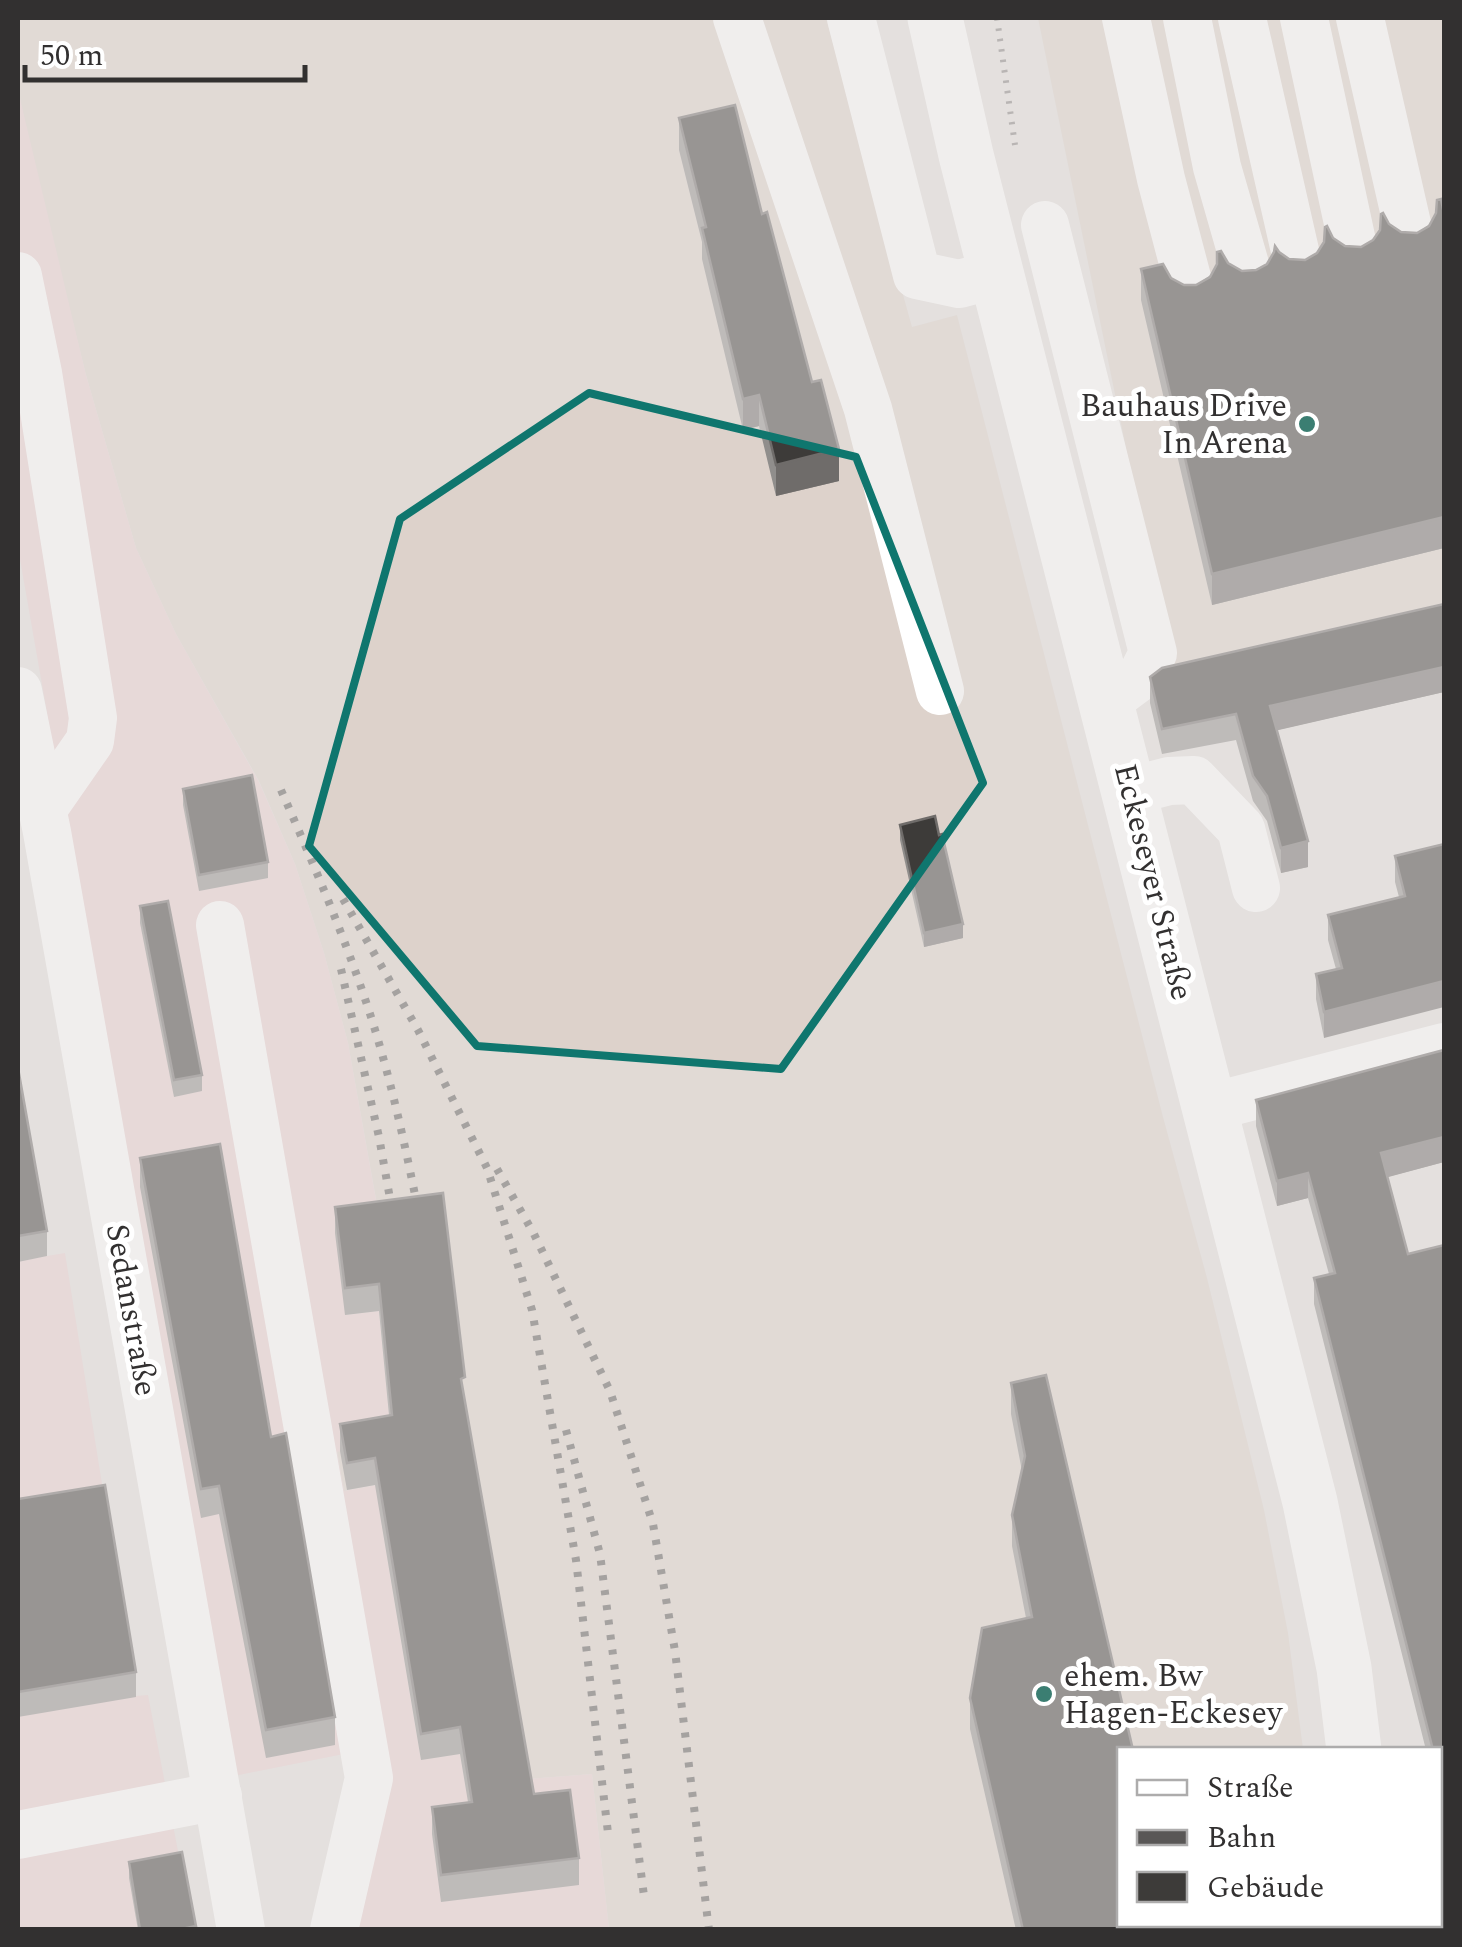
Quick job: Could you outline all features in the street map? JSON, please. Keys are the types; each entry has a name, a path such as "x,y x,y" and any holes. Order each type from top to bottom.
{"main road":[{"name":"Eckeseyer Straße","path":"935,18 966,155 1310,1502 1344,1668 1354,1747"}],"street":[{"path":"737,18 868,409 940,691"},
{"path":"851,18 918,276 1001,287 1066,309"},
{"path":"1126,18 1160,179 1190,288"},
{"path":"1187,18 1217,166 1248,275"},
{"path":"1242,18 1298,264"},
{"path":"1304,18 1354,251"},
{"path":"1360,18 1410,238"},
{"path":"1045,225 1153,653 1142,675 1107,701"},
{"path":"18,276 38,373 93,718 90,741 42,810"},
{"name":"Sedanstraße","path":"18,690 241,1930"},
{"path":"1130,791 1168,781 1194,780 1241,829 1256,888"},
{"path":"220,925 369,1778 334,1930"},
{"path":"1211,1107 1444,1047"},
{"path":"18,1836 218,1796"}],"path":[{"path":"997,18 1016,152"}],"highlighted area":[{"path":"589,393 856,457 983,783 781,1069 477,1046 309,846 400,519"}],"shaded area":[{"path":"18,18 826,18 912,327 957,315 1207,1278 1264,1510 1288,1633 1303,1747 1117,1747 1117,1927 1301,1929 609,1929 592,1774 527,1779 421,1760 381,1521 418,1477 344,1491 337,1451 394,1441 379,1311 345,1315 381,1227 348,1043 295,864 259,781 176,634 136,548 86,375 18,90"},
{"path":"1038,18 1444,18 1444,608 1171,668"},
{"path":"18,90 86,375 136,548 176,634 259,782 295,864 348,1043 381,1228 345,1315 379,1311 395,1441 337,1452 344,1491 419,1477 381,1521 421,1760 460,1754 466,1789 592,1774 609,1929 348,1929 349,1753 234,1776 18,548"},
{"path":"18,1093 47,1256 65,1253 136,1696 148,1695 193,1929 18,1929"}],"building":[{"path":"735,105 762,214 767,212 812,382 821,380 839,449 776,465 759,395 743,399 679,118"},
{"name":"Bauhaus Drive In Arena","path":"1441,199 1444,517 1212,574 1141,269 1163,264 1171,278 1184,285 1196,285 1210,277 1217,264 1217,252 1221,251 1228,263 1242,271 1267,264 1275,246 1289,259 1305,260 1317,253 1327,226 1333,238 1345,246 1361,247 1380,230 1381,214 1401,232 1417,233 1429,226 1437,200"},
{"path":"1444,604 1444,667 1270,706 1308,841 1281,848 1267,796 1253,776 1236,714 1162,729 1150,677 1162,668"},
{"path":"252,775 268,862 199,875 183,789"},
{"path":"935,816 963,924 924,933 900,825"},
{"path":"1444,844 1444,981 1324,1012 1316,974 1342,968 1328,915 1405,896 1395,856"},
{"path":"168,901 202,1075 174,1080 140,906"},
{"path":"1444,1050 1444,1137 1381,1153 1408,1254 1444,1245 1444,1796 1442,1747 1432,1747 1314,1278 1335,1273 1308,1173 1277,1181 1256,1100"},
{"path":"18,1068 47,1231 18,1236"},
{"path":"220,1144 271,1437 286,1433 335,1717 266,1730 219,1486 201,1489 140,1158"},
{"path":"443,1193 465,1377 461,1379 534,1794 570,1790 579,1858 441,1875 432,1807 472,1802 460,1727 421,1734 375,1458 347,1463 340,1424 392,1415 379,1284 345,1288 335,1207"},
{"name":"ehem. Bw Hagen-Eckesey","path":"1046,1375 1132,1747 1117,1747 1117,1927 1171,1930 1023,1930 970,1698 982,1628 1032,1617 1012,1515 1025,1456 1011,1383"},
{"path":"105,1485 136,1672 18,1692 18,1499"},
{"path":"182,1852 196,1926 140,1930 129,1862"}],"railway":[{"path":"281,790 341,933 372,1020 419,1215"},
{"path":"343,899 418,1030 487,1168 532,1310 576,1560 608,1833"},
{"path":"341,969 394,1221"},
{"path":"497,1169 534,1234 610,1391 653,1524 675,1651 709,1930"},
{"path":"566,1430 600,1554 644,1896"}],"place":[{"name":"Bauhaus Drive In Arena","path":"1307,424"},
{"name":"ehem. Bw Hagen-Eckesey","path":"1044,1694"}]}
